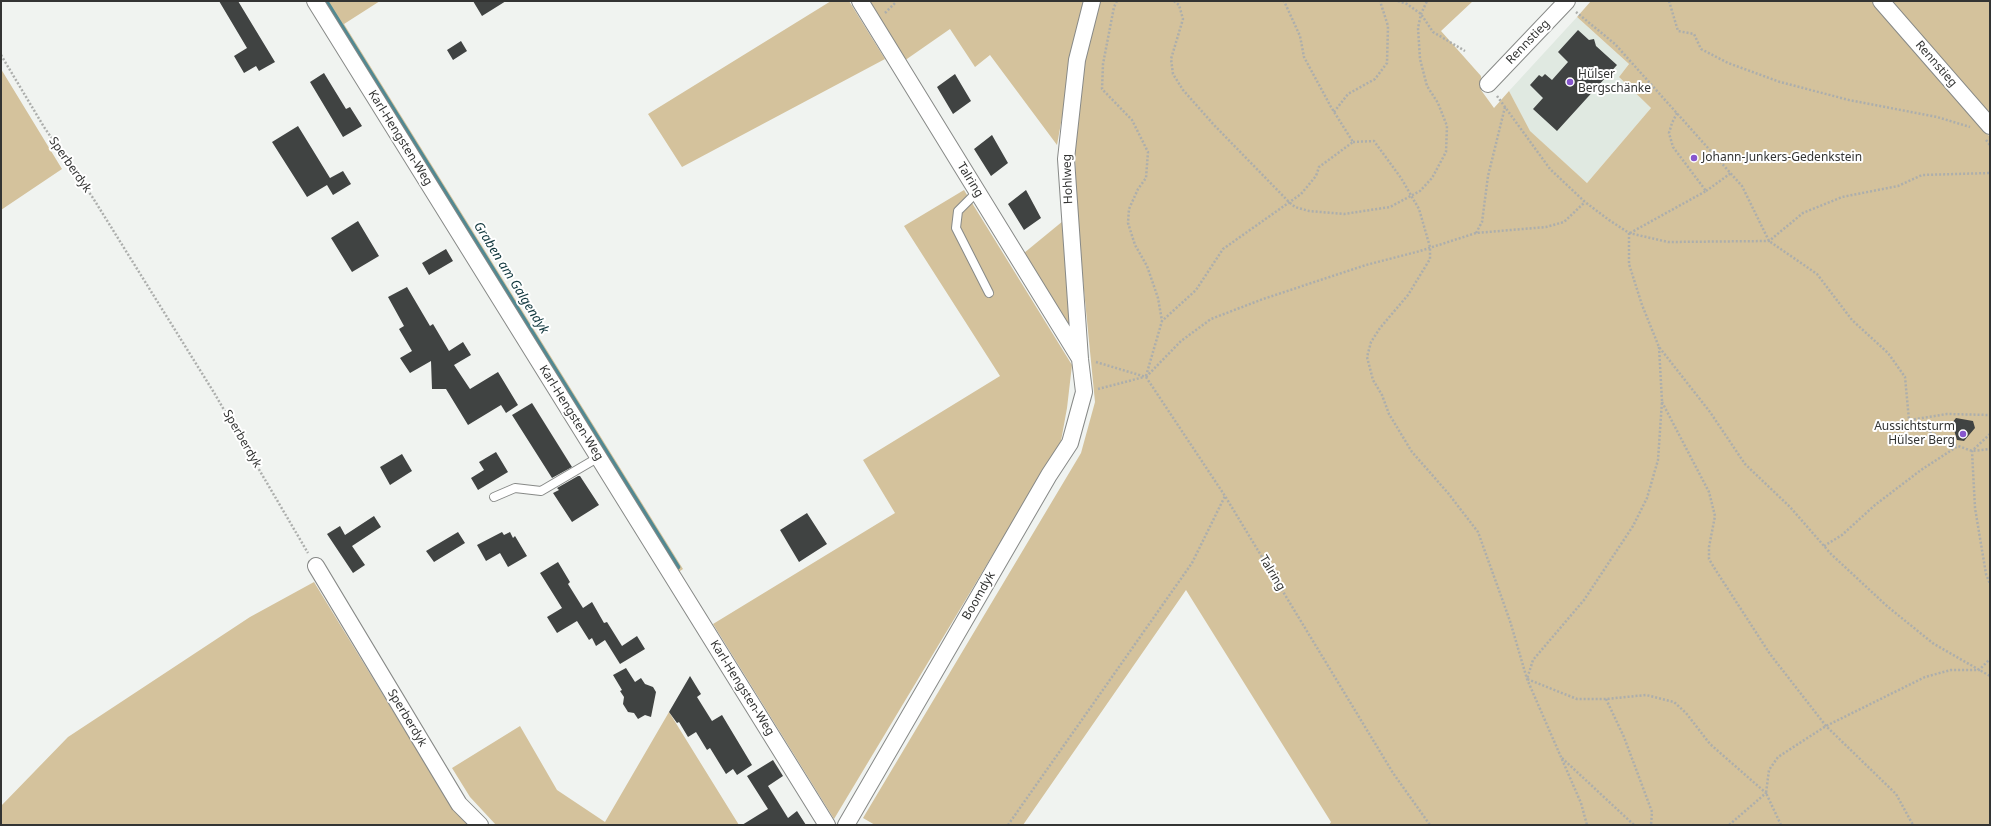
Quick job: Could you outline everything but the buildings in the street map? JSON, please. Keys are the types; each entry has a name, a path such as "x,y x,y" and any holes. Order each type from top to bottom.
{"street":[{"name":"Karl-Hengsten-Weg","path":"315,1 827,825"},
{"name":"Talring","path":"860,1 1080,359"},
{"name":"Hohlweg","path":"1080,359 1066,160 1077,60 1092,1"},
{"name":"Rennstieg","path":"1881,1 1983,130"},
{"name":"Rennstieg","path":"1488,84 1565,3"},
{"name":"Boomdyk","path":"846,825 1049,475 1070,443 1084,392 1080,359"},
{"name":"Sperberdyk","path":"316,566 459,804 480,825"}],"lane":[{"path":"977,192 958,211 956,228 989,293"},
{"path":"494,496 515,488 541,491 599,457"}],"path":[{"path":"1117,1 1114,7 1103,64 1102,89 1132,120 1148,152 1146,178 1138,189 1130,209 1128,223 1135,245 1147,266 1158,298 1162,321 1146,376"},
{"path":"1174,1 1179,5 1183,19 1171,59 1173,74 1183,90 1214,125 1295,207 1309,211 1344,214 1390,208 1420,191 1432,178 1446,152 1447,126 1438,103 1428,86 1420,59 1418,34 1421,14 1427,1"},
{"path":"1284,1 1300,36 1304,57 1334,112 1353,142"},
{"path":"1334,112 1348,94 1375,79 1387,63 1388,26 1380,1"},
{"path":"1398,1 1407,4 1421,14 1433,32 1465,51"},
{"path":"1669,1 1678,31 1694,34 1701,49 1728,63 1780,82 1849,100 1937,117 1983,130 1990,146"},
{"path":"1565,3 1615,44 1742,186 1769,242 1817,274 1852,320 1888,353 1905,378 1909,420"},
{"name":"Sperberdyk","path":"1,55 44,127 93,198 209,384 316,566"},
{"path":"1476,233 1482,222 1488,176 1505,106 1550,169 1585,202 1629,233 1668,242 1769,242 1803,213 1842,197 1898,186 1922,174 1990,173"},
{"path":"1678,113 1672,123 1669,134 1673,147 1706,191"},
{"path":"1162,321 1196,290 1223,249 1301,194 1316,176 1319,168 1353,142 1374,141 1401,178 1410,196 1419,209 1430,247 1430,259 1408,295 1380,328 1371,342 1367,357 1373,380 1382,395 1389,414 1408,445 1478,532 1510,621 1527,679 1581,803 1587,825"},
{"path":"1629,233 1706,191 1731,174"},
{"path":"1084,392 1146,376 1181,341 1211,319 1320,280 1476,233 1546,227 1564,222 1585,202"},
{"path":"1527,679 1534,660 1584,600 1633,526 1647,498 1658,460 1662,401 1658,347 1642,305 1630,264 1629,233"},
{"path":"1658,347 1710,412 1746,464 1790,507 1831,554 1888,607 1934,644 1990,676"},
{"path":"1080,359 1146,376"},
{"name":"Talring","path":"1146,376 1225,496 1393,772 1430,825"},
{"path":"1662,401 1709,492 1715,516 1709,547 1709,559 1770,654 1826,726 1896,794 1913,825"},
{"path":"1909,420 1947,414 1990,415"},
{"path":"1909,420 1932,434 1958,446 1972,451 1990,449"},
{"path":"1990,434 1972,451 1975,508 1986,574 1990,584"},
{"path":"1824,546 1842,535 1875,505 1921,470 1958,446"},
{"path":"1008,825 1192,563 1225,496"},
{"path":"1729,825 1766,793 1769,770 1778,757 1826,726 1925,676 1951,670 1978,670 1990,659"},
{"path":"1527,679 1577,699 1606,699 1646,695 1674,702 1686,713 1710,744 1766,793 1781,825"},
{"path":"1606,699 1624,737 1652,812 1651,825"},
{"path":"1560,756 1634,825"}],"shaded area":[{"path":"322,1 380,1 344,24 683,569 677,573"},
{"path":"831,1 849,1 885,59 682,167 648,114"},
{"path":"868,1 1083,1 1057,145 990,55 975,67 950,29 904,61"},
{"path":"1098,1 1473,1 1441,31 1481,76 1481,90 1494,108 1509,91 1530,131 1587,183 1651,108 1619,77 1629,64 1577,17 1591,1 1873,1 1942,84 1990,137 1990,825 1329,825 1331,822 1186,590 1023,825 875,825 863,818 1081,453 1095,402 1076,209 1075,144 1087,37"},
{"path":"1892,1 1990,1 1990,115"},
{"path":"1577,17 1629,64 1619,77 1651,108 1587,183 1529,131 1509,91"},
{"path":"1,69 62,169 1,210"},
{"path":"964,190 1072,365 1067,408 1061,441 834,819 713,624 895,513 863,460 1000,376 904,226"},
{"path":"1063,221 1074,334 1024,253"},
{"path":"314,582 451,806 469,825 1,825 1,806 68,737 250,617"},
{"path":"669,712 739,825 496,825 470,797 452,768 520,726 557,790 605,822"}],"waterway":[{"name":"Graben am Galgendyk","path":"326,1 678,567"}],"place":[{"name":"Hülser Bergschänke","path":"1570,82"},
{"name":"Johann-Junkers-Gedenkstein","path":"1694,158"},
{"name":"Aussichtsturm Hülser Berg","path":"1963,434"}]}
